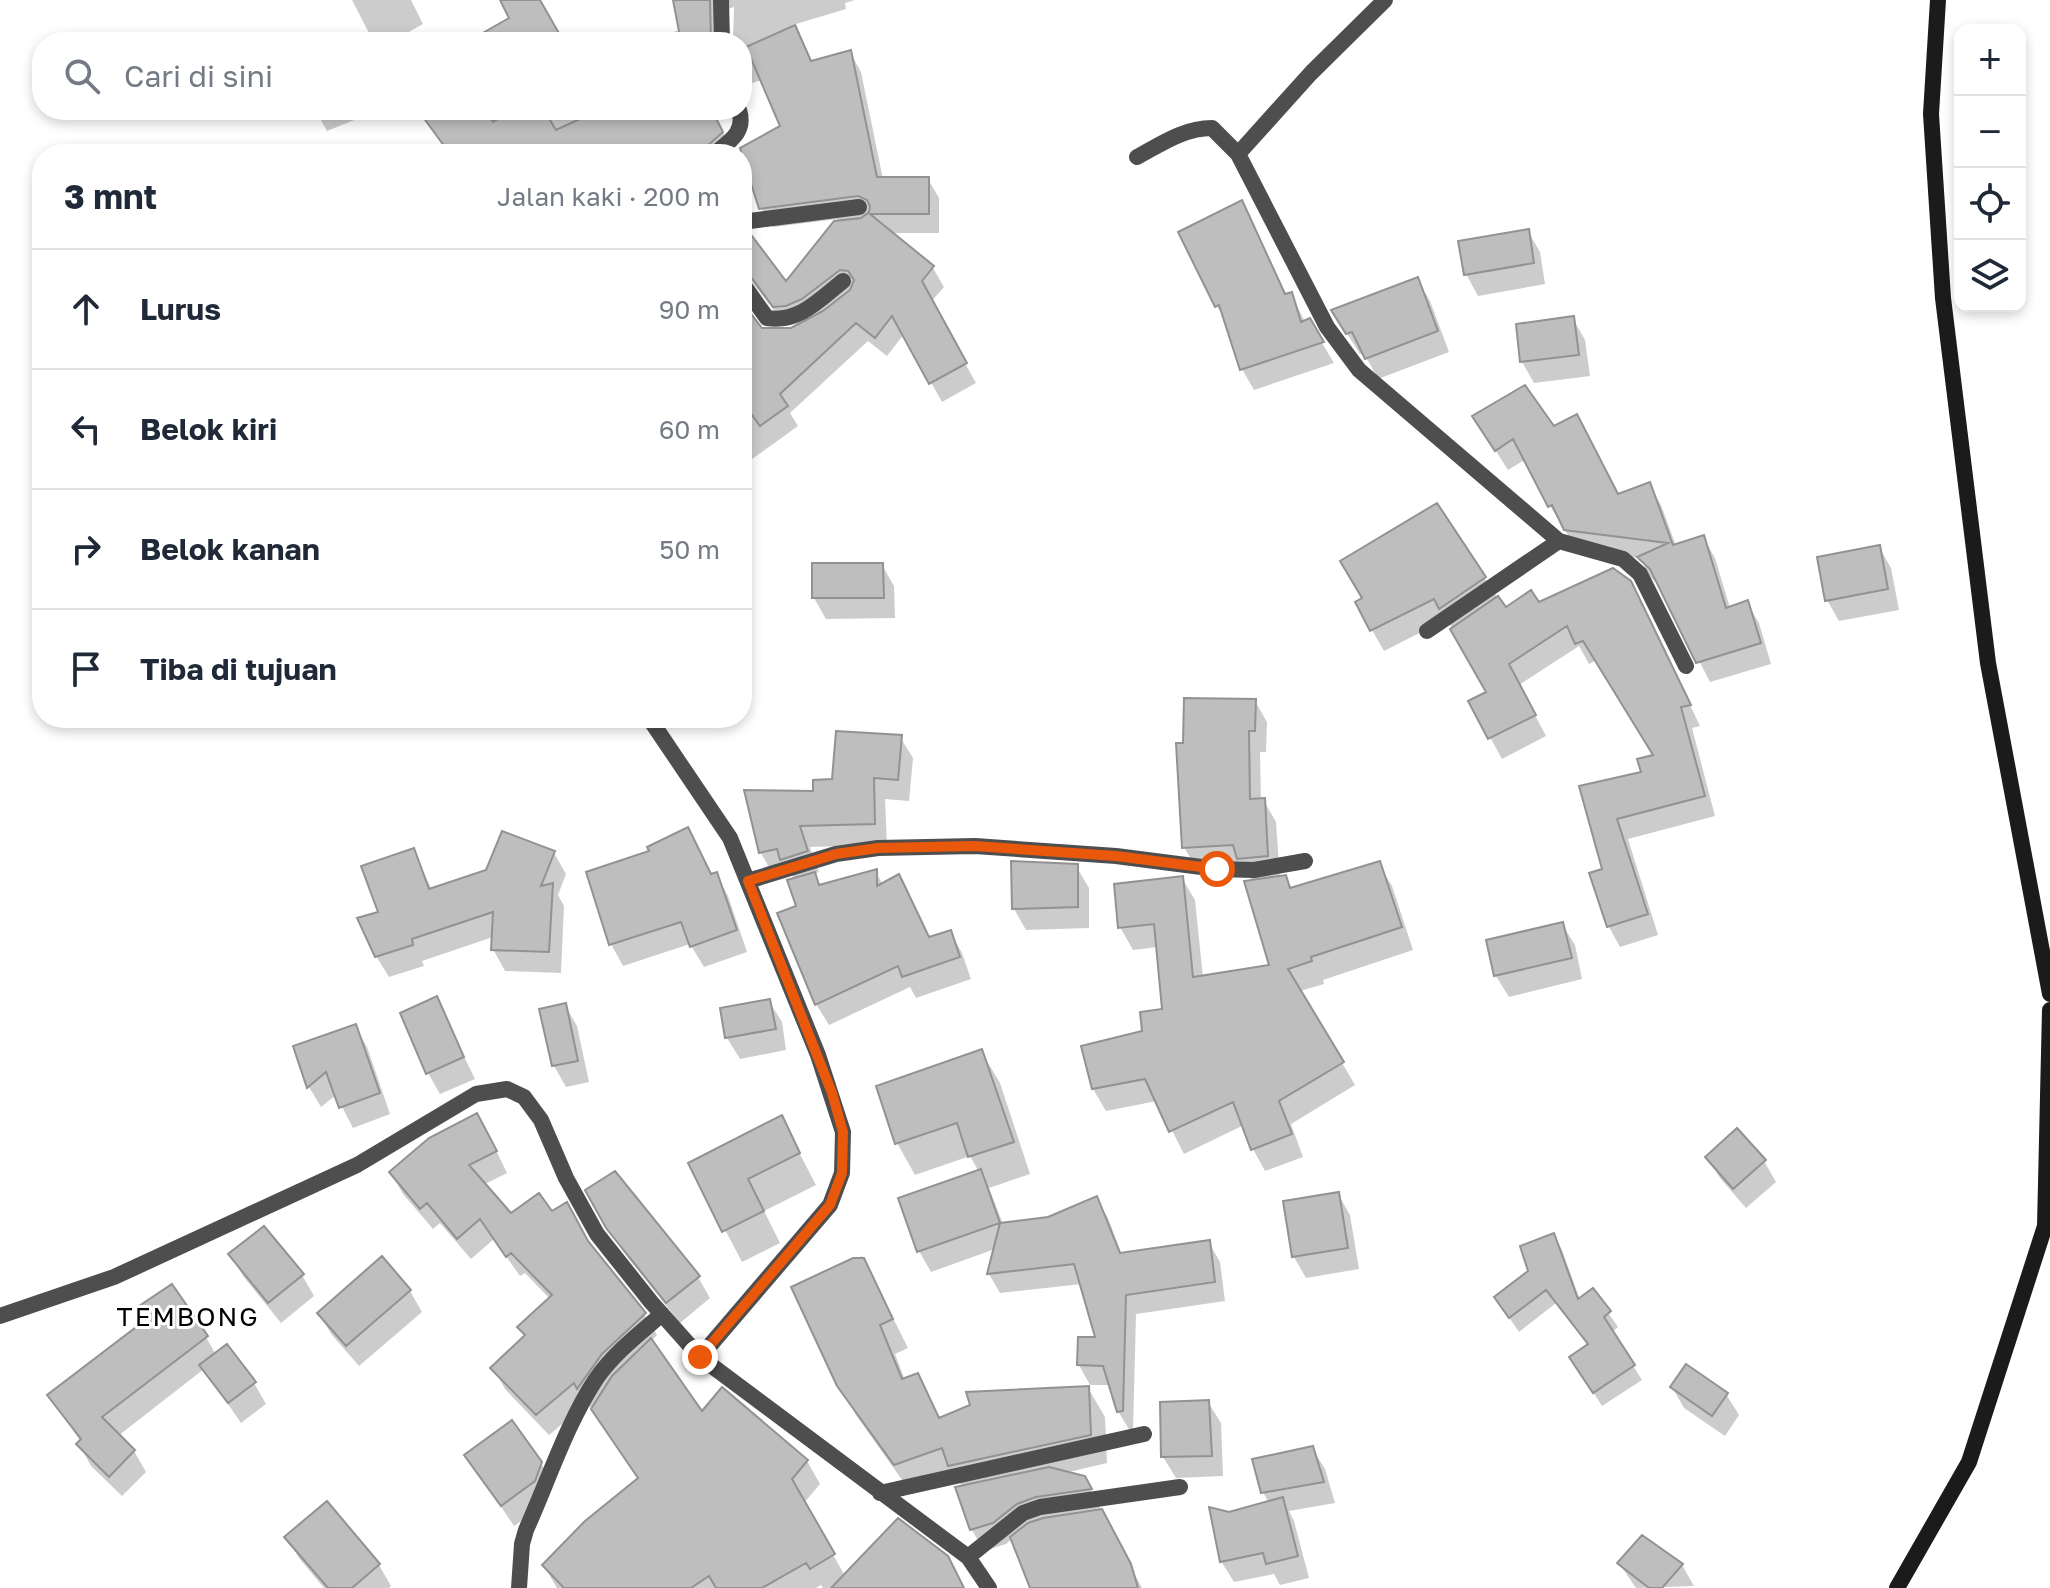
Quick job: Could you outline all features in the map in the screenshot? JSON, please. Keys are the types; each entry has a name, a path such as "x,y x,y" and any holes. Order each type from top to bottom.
{"street":[{"path":"721,0 722,32"},
{"path":"1238,154 1311,73 1385,0"},
{"path":"1938,0 1931,114 1943,298 1988,663 2050,994"},
{"path":"724,144 740,128 742,120"},
{"path":"1137,157 1182,133 1212,128 1238,154 1327,327 1359,370 1559,541 1623,559 1640,574 1686,666"},
{"path":"752,221 859,207"},
{"path":"752,297 767,318 782,320 801,314 843,281"},
{"path":"1427,631 1559,541"},
{"path":"656,728 730,838 832,1093 843,1132 842,1173 830,1205 700,1357"},
{"path":"748,881 836,854 878,848 975,846 1116,856 1217,869 1254,870 1305,861"},
{"path":"1897,1588 1969,1462 2045,1226 2050,1010"},
{"path":"0,1316 114,1277 357,1165 476,1094 507,1089 524,1097 541,1120 566,1178 597,1234 700,1357 968,1557 989,1588"},
{"path":"519,1588 526,1530 582,1404 596,1379 614,1357 662,1314"},
{"path":"880,1493 1144,1434"},
{"path":"968,1557 1023,1513 1040,1507 1180,1487"}],"building":[{"path":"500,0 540,0 558,32 484,32 509,18"},
{"path":"673,0 710,0 711,32 679,32"},
{"path":"795,25 811,61 851,50 877,177 929,177 929,214 870,214 934,266 922,281 967,363 929,384 892,316 875,338 856,323 780,394 788,406 760,426 752,415 752,315 762,328 791,328 823,311 850,290 854,280 848,271 840,270 802,299 786,306 773,307 752,278 752,236 786,281 834,221 861,218 869,212 870,206 867,200 858,196 759,209 752,187 752,144 747,144 780,126 752,61 752,44"},
{"path":"425,120 550,120 556,130 578,120 717,120 723,132 710,144 443,144"},
{"path":"1242,200 1285,294 1292,292 1301,322 1310,318 1324,342 1240,370 1219,305 1215,307 1178,232"},
{"path":"1529,229 1534,263 1464,275 1458,241"},
{"path":"1418,277 1438,331 1365,359 1352,332 1346,334 1331,310"},
{"path":"1574,316 1579,355 1520,362 1516,324"},
{"path":"1525,385 1554,426 1577,414 1618,494 1650,482 1673,545 1704,535 1726,608 1748,600 1761,643 1696,663 1650,569 1637,557 1668,543 1564,530 1552,505 1548,507 1513,439 1495,451 1472,416"},
{"path":"1437,503 1486,577 1439,609 1434,599 1370,631 1355,602 1362,598 1340,561"},
{"path":"1880,545 1888,589 1825,601 1817,557"},
{"path":"812,563 883,563 884,598 812,598"},
{"path":"1613,568 1631,581 1691,705 1681,707 1705,796 1617,819 1648,914 1607,927 1589,873 1602,869 1579,786 1641,772 1637,759 1653,755 1583,641 1575,644 1567,626 1509,664 1536,715 1488,739 1468,701 1486,692 1450,629 1498,596 1506,607 1531,590 1539,602"},
{"path":"1184,698 1256,699 1255,731 1249,731 1250,799 1265,798 1268,856 1237,859 1233,845 1182,848 1176,743 1183,743"},
{"path":"836,731 902,735 898,780 874,778 875,824 800,826 808,851 780,860 777,849 759,853 744,790 813,791 813,780 832,779"},
{"path":"688,827 711,874 717,872 737,930 690,947 681,922 609,945 586,872 649,851 647,847"},
{"path":"502,831 555,851 541,886 553,883 549,952 491,950 493,912 412,939 413,945 375,957 357,918 378,912 361,866 414,848 429,889 486,870"},
{"path":"1011,861 1078,864 1078,907 1012,909"},
{"path":"1380,861 1402,927 1311,957 1312,961 1288,969 1344,1062 1279,1101 1292,1134 1251,1150 1233,1102 1169,1132 1145,1079 1092,1089 1081,1046 1142,1031 1140,1012 1162,1009 1154,924 1118,928 1114,884 1183,876 1193,977 1269,965 1244,881 1286,875 1290,888"},
{"path":"877,869 877,886 899,874 929,937 951,930 960,957 902,977 898,966 815,1005 777,913 796,906 787,880 815,872 819,885"},
{"path":"1563,922 1572,958 1494,976 1486,940"},
{"path":"437,996 464,1057 426,1074 400,1013"},
{"path":"770,999 776,1029 725,1038 720,1008"},
{"path":"566,1003 578,1061 552,1066 539,1009"},
{"path":"356,1024 380,1093 339,1108 326,1072 307,1088 293,1046"},
{"path":"982,1049 1014,1142 968,1157 957,1123 895,1144 876,1086"},
{"path":"477,1113 497,1151 469,1165 511,1213 539,1193 552,1211 567,1202 588,1241 646,1313 602,1354 577,1389 574,1383 536,1415 490,1368 525,1335 517,1327 552,1295 511,1253 506,1257 480,1219 457,1239 427,1203 420,1209 389,1172 429,1138"},
{"path":"782,1115 800,1153 748,1179 764,1211 722,1232 688,1163"},
{"path":"1737,1128 1766,1160 1733,1189 1705,1157"},
{"path":"981,1169 1000,1223 917,1252 898,1198"},
{"path":"615,1171 700,1276 666,1303 606,1228 585,1190"},
{"path":"1339,1192 1348,1248 1292,1257 1283,1201"},
{"path":"1097,1196 1120,1253 1210,1240 1215,1282 1126,1295 1123,1411 1117,1412 1103,1366 1077,1365 1078,1337 1095,1337 1074,1264 987,1274 1000,1223 1048,1217"},
{"path":"264,1226 304,1274 268,1303 228,1254"},
{"path":"1554,1233 1578,1299 1593,1288 1611,1311 1604,1317 1635,1365 1593,1393 1569,1357 1588,1344 1546,1290 1509,1318 1494,1297 1528,1271 1520,1246"},
{"path":"382,1256 411,1290 346,1346 317,1313"},
{"path":"853,1258 864,1258 893,1319 880,1325 902,1379 918,1373 939,1418 970,1405 966,1392 1089,1386 1091,1435 948,1466 942,1448 894,1465 837,1386 791,1287"},
{"path":"172,1284 208,1336 102,1417 135,1450 109,1477 76,1444 81,1439 47,1395 144,1321 136,1308"},
{"path":"651,1338 702,1411 722,1387 808,1460 792,1479 835,1554 810,1569 806,1563 762,1588 716,1588 709,1576 691,1588 564,1588 542,1565 585,1521 638,1478 591,1409 612,1376"},
{"path":"227,1344 256,1382 228,1403 199,1365"},
{"path":"1686,1364 1728,1393 1712,1416 1670,1387"},
{"path":"1209,1400 1212,1456 1161,1457 1160,1402"},
{"path":"512,1420 542,1462 535,1481 501,1506 464,1455"},
{"path":"1313,1446 1324,1482 1261,1493 1252,1459"},
{"path":"1049,1467 1085,1476 1092,1489 1036,1497 1017,1504 993,1523 970,1530 955,1487"},
{"path":"1283,1497 1298,1556 1266,1564 1263,1553 1220,1562 1209,1507 1229,1512"},
{"path":"327,1501 380,1564 352,1588 328,1588 284,1537"},
{"path":"1102,1509 1131,1564 1138,1588 1030,1588 1010,1537 1028,1523 1043,1518"},
{"path":"898,1518 948,1556 964,1588 831,1588"},
{"path":"1642,1535 1683,1564 1662,1588 1649,1588 1617,1563"}],"district":[{"name":"TEMBONG","path":"188,1317"}],"route":[{"path":"700,1357 830,1205 842,1173 843,1132 832,1093 748,881 796,864 878,848 975,846 1116,856 1217,869"}]}
